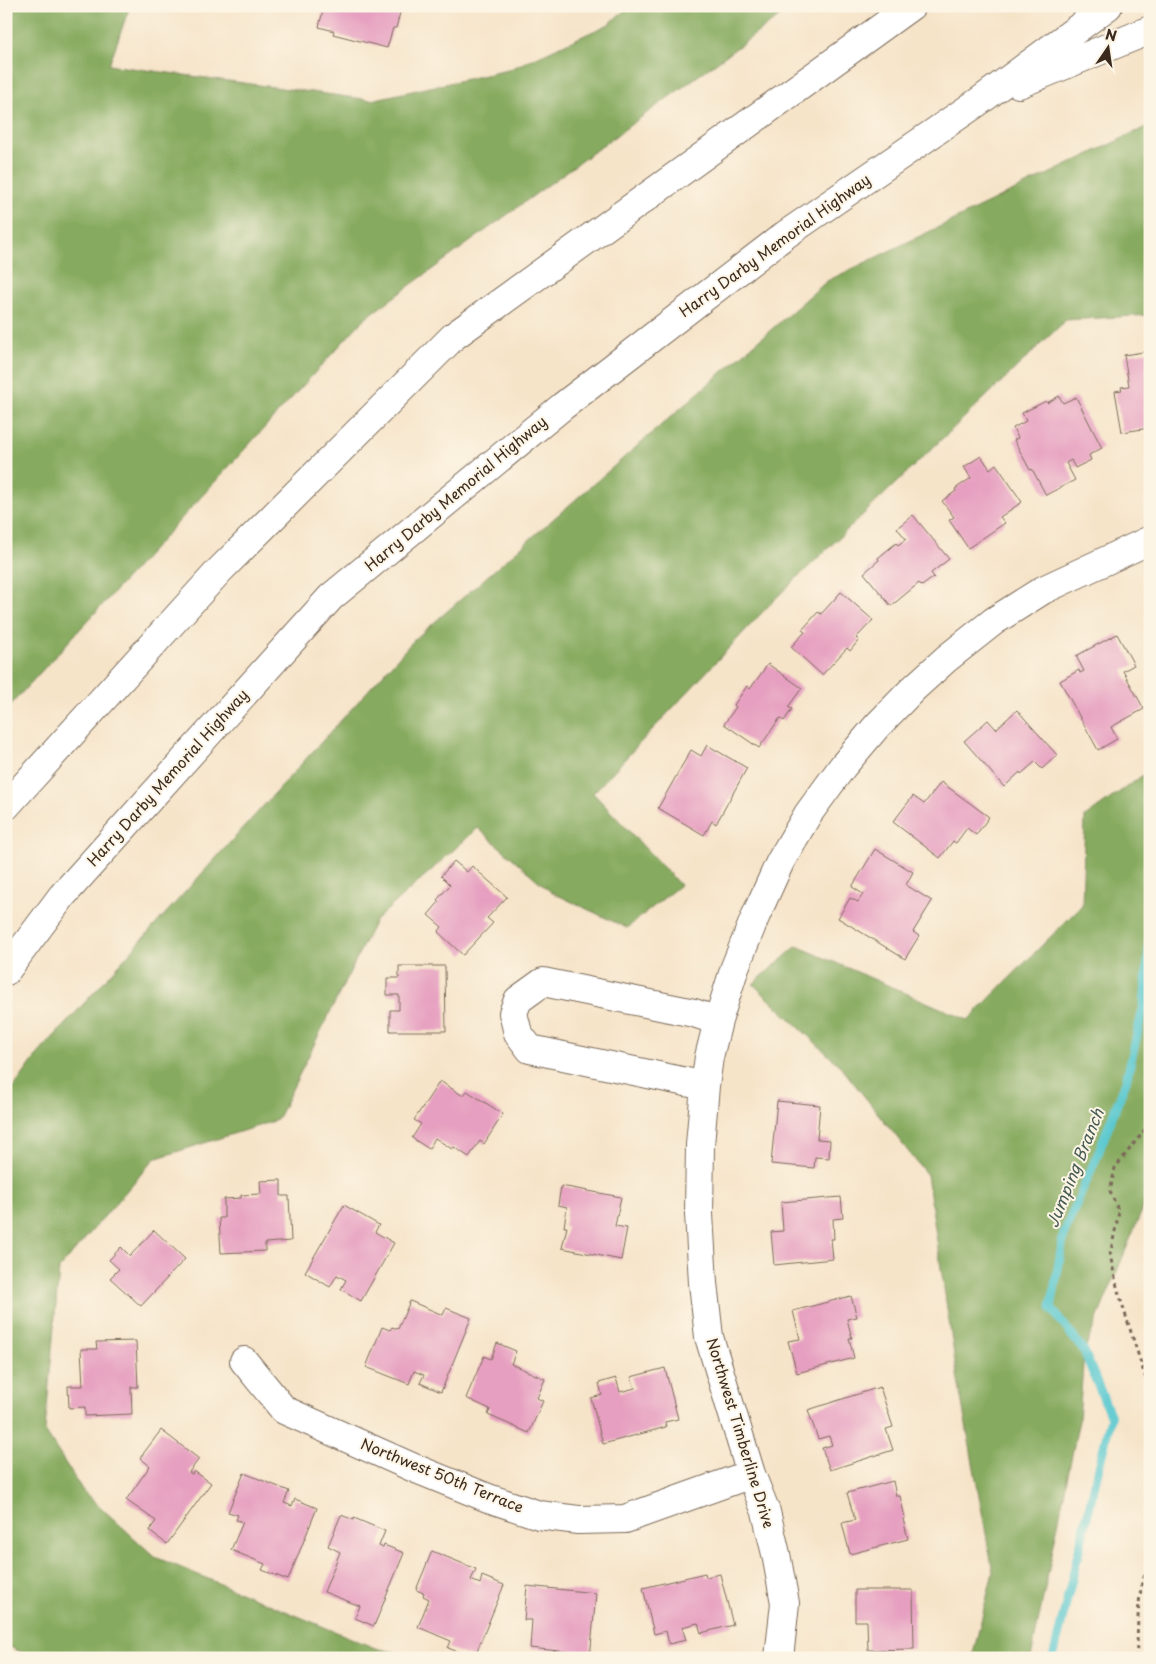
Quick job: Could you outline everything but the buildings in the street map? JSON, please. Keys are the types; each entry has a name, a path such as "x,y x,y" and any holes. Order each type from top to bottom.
{"main road":[{"path":"6,806 219,571 454,336 911,6"},
{"path":"981,100 1108,6"},
{"path":"981,100 1150,30"},
{"name":"Harry Darby Memorial Highway","path":"6,971 62,896 331,597 563,406 770,247 981,100"},
{"name":"Northwest Timberline Drive","path":"779,1658 785,1603 766,1512 751,1474 709,1337 702,1283 699,1214 700,1145 705,1086 709,1057 718,1021 735,967 780,862 808,814 877,726 946,659 994,621 1043,590 1150,540"},
{"path":"705,1086 530,1049 518,1033 513,1013 518,1000 543,982 694,1013 718,1021"},
{"name":"Northwest 50th Terrace","path":"244,1360 284,1410 414,1468 488,1498 539,1515 578,1520 625,1519 751,1474"}],"path":[{"path":"1150,1123 1115,1168 1110,1191 1119,1212 1110,1255 1118,1291 1150,1392"},
{"path":"1136,1658 1139,1602 1145,1572 1150,1564"}],"green space":[{"path":"6,6 130,6 109,65 371,100 508,70 609,24 630,6 794,6 364,319 6,710"},
{"path":"1150,125 1150,315 1066,320 773,601 593,793 680,885 627,928 551,892 478,828 375,921 277,1120 154,1159 59,1269 45,1431 83,1491 155,1557 375,1648 426,1658 33,1658 6,1645 6,1098 38,1054 414,640 827,281"},
{"path":"1150,770 1150,1191 1084,1351 1079,1420 1031,1658 972,1658 993,1572 958,1381 927,1175 841,1067 753,984 797,946 968,1020 1082,905 1085,817"}],"waterway":[{"name":"Jumping Branch","path":"1053,1658 1111,1417 1084,1351 1051,1308 1064,1233 1126,1081 1144,1005 1150,940"}]}
